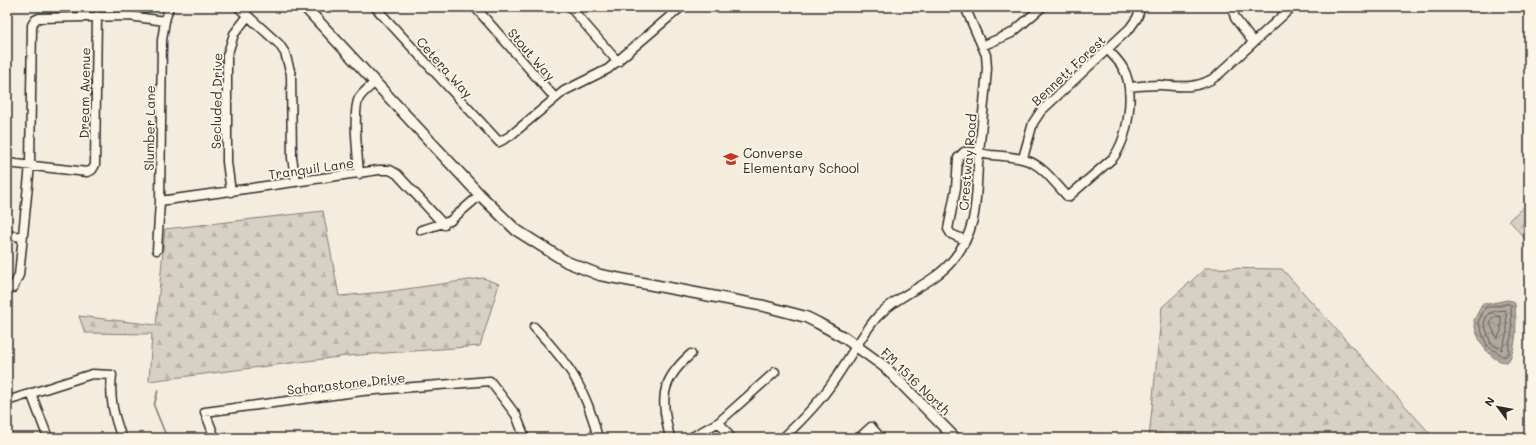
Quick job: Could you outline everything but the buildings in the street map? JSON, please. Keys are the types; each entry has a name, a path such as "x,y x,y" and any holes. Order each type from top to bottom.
{"main road":[{"name":"FM 1516 North","path":"305,7 480,195 516,230 567,262 600,275 786,311 818,323 874,358 896,376 955,438"}],"street":[{"name":"Slumber Lane","path":"157,250 160,202 162,40 164,21 169,7"},
{"path":"238,7 279,44 289,61 292,74 292,158 296,182"},
{"name":"Cetera Way","path":"375,7 499,142 510,136 554,98"},
{"name":"Stout Way","path":"475,7 554,98"},
{"path":"570,7 618,62"},
{"path":"554,98 572,87 597,76 618,62 681,7"},
{"name":"Crestway Road","path":"782,438 819,401 833,383 856,346 878,316 891,304 944,269 957,255 965,240 976,211 979,154 987,68 986,55 965,7"},
{"path":"982,46 1012,33 1042,7"},
{"name":"Bennett Forest","path":"1023,158 1033,123 1041,111 1130,28 1142,7"},
{"path":"1232,7 1235,18 1253,42"},
{"path":"1129,87 1153,85 1188,87 1199,86 1218,75 1292,7"},
{"path":"13,288 20,274 22,237 30,165 32,25 35,20 39,18 97,16 140,16 164,21"},
{"name":"Dream Avenue","path":"30,165 87,172 92,170 95,165 97,16"},
{"name":"Secluded Drive","path":"231,192 227,162 227,56 234,34 248,16"},
{"path":"965,240 951,234 948,229 956,188 958,158 964,152 1023,158 1042,168 1068,197 1118,152 1126,127 1129,87 1124,68 1107,49"},
{"path":"360,174 356,143 357,105 360,97 375,82"},
{"path":"7,163 30,165"},
{"name":"Tranquil Lane","path":"160,202 360,174 379,170 390,170 397,174 444,224"},
{"path":"421,230 444,224 457,216 480,195"},
{"path":"7,235 22,237"},
{"path":"534,327 560,354 574,374 587,400 598,438"},
{"path":"670,438 664,410 664,394 672,374 690,354"},
{"path":"690,438 719,422 775,372"},
{"path":"7,401 92,374 112,375 110,397 122,438"},
{"name":"Saharastone Drive","path":"214,438 205,412 363,391 490,382 516,415 525,438"},
{"path":"31,393 48,438"},
{"path":"719,422 731,438"},
{"path":"859,438 871,427 881,438"}],"green space":[{"path":"1529,202 1529,240 1526,240 1509,220"},
{"path":"323,211 339,296 385,292 483,278 499,284 480,346 347,356 149,381 152,334 85,333 79,316 156,325 165,229"},
{"path":"1206,268 1282,269 1434,438 1149,438 1162,307"}],"water":[{"path":"1507,300 1513,301 1515,304 1516,326 1515,342 1508,362 1495,358 1484,348 1477,334 1474,320 1483,303 1488,304"}],"waterway":[{"path":"158,390 154,406 167,438"}],"place":[{"name":"Converse Elementary School","path":"731,159"}]}
